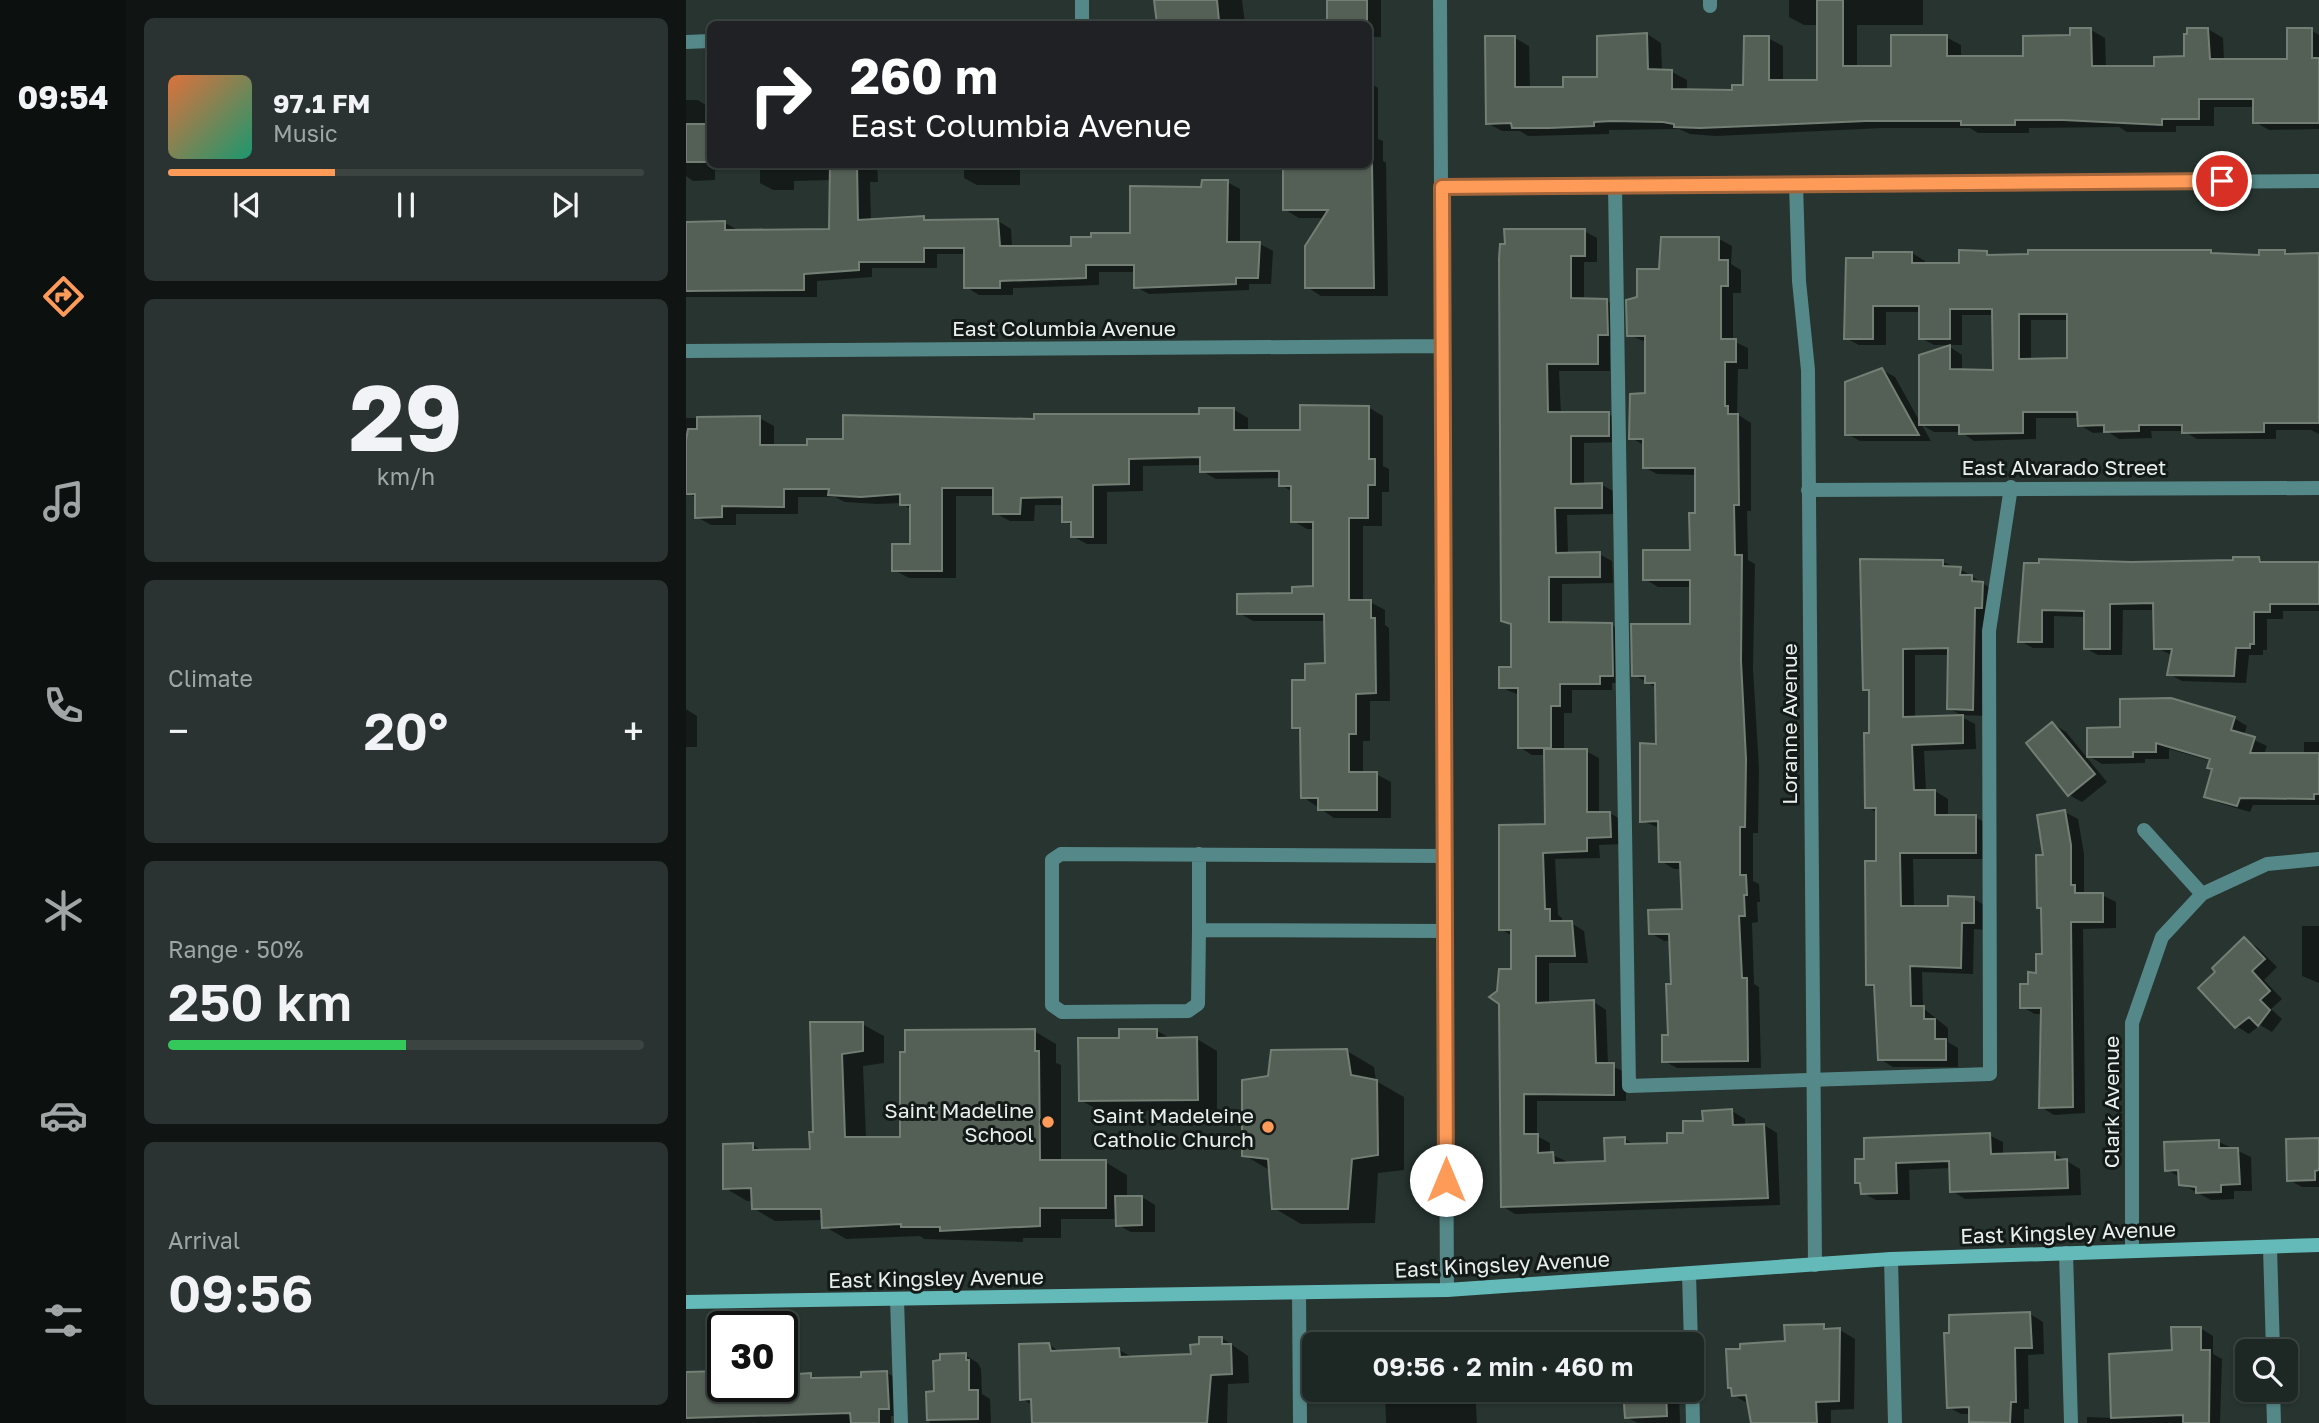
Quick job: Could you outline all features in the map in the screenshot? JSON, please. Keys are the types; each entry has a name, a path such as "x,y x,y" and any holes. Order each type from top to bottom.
{"street":[{"path":"1082,0 1082,21"},
{"path":"1440,0 1447,1290"},
{"path":"686,41 707,41"},
{"path":"1442,187 2319,181"},
{"name":"Loranne Avenue","path":"1796,184 1799,281 1808,370 1815,1265"},
{"path":"1615,185 1629,1086 1990,1074 1989,631 2011,487"},
{"name":"East Columbia Avenue","path":"686,351 1442,346"},
{"name":"East Alvarado Street","path":"1808,490 2011,487 2319,488"},
{"path":"2144,830 2202,894 2267,864 2319,859"},
{"path":"1199,854 1198,1004 1188,1011 1062,1012 1052,1005 1052,860 1061,854 1199,854 1444,856"},
{"name":"Clark Avenue","path":"2132,1250 2132,1023 2162,937 2202,894"},
{"path":"1199,930 1446,931"},
{"name":"East Kingsley Avenue","path":"686,1302 1447,1290 1891,1259 2319,1245"},
{"path":"2270,1247 2273,1339"},
{"path":"2066,1252 2071,1423"},
{"path":"1891,1259 1895,1423"},
{"path":"1689,1274 1691,1332"},
{"path":"1299,1294 1300,1423"},
{"path":"897,1300 901,1423"},
{"path":"1692,1402 1693,1423"},
{"path":"2273,1402 2274,1423"}],"building":[{"path":"1154,0 1217,0 1219,21 1157,21"},
{"path":"1327,0 1367,0 1367,21 1327,21"},
{"path":"1817,0 1843,0 1843,66 1891,66 1891,35 1947,35 1947,56 2023,56 2023,36 2070,35 2070,28 2091,28 2092,66 2154,66 2154,57 2184,56 2184,34 2187,34 2187,28 2208,28 2210,59 2287,59 2287,28 2312,28 2312,58 2319,58 2319,123 2253,123 2253,99 2199,99 2199,119 2162,119 2162,125 2063,120 2015,120 2015,125 1961,125 1961,121 1866,121 1700,128 1674,127 1674,124 1663,122 1612,121 1594,122 1594,126 1549,128 1512,128 1511,123 1486,124 1485,36 1515,36 1515,87 1563,87 1563,77 1597,77 1597,36 1647,33 1648,69 1672,70 1672,89 1732,90 1732,85 1743,85 1744,36 1769,36 1769,80 1817,80"},
{"path":"686,124 707,124 707,162 686,162"},
{"path":"1372,164 1374,288 1305,288 1305,246 1328,210 1283,210 1283,168 1372,168"},
{"path":"830,168 857,168 858,220 924,216 924,220 998,219 1000,246 1071,246 1071,237 1091,237 1091,233 1130,233 1130,186 1201,187 1202,180 1228,180 1227,242 1260,242 1258,278 1236,278 1236,284 1134,288 1134,265 1086,265 1086,278 1000,281 1000,288 964,288 964,248 924,248 924,262 859,262 859,270 804,274 804,290 686,291 686,222 725,221 725,230 829,229"},
{"path":"1504,229 1585,229 1585,256 1571,256 1571,298 1607,299 1608,335 1598,335 1598,364 1547,364 1548,412 1609,412 1609,436 1571,436 1571,484 1602,483 1602,508 1555,508 1556,553 1600,552 1600,577 1549,577 1549,622 1612,623 1613,676 1600,676 1600,684 1560,684 1560,706 1551,706 1551,748 1518,748 1518,688 1499,688 1499,667 1511,667 1511,624 1501,621 1499,259 1500,244 1505,244"},
{"path":"1661,237 1719,237 1719,260 1728,260 1728,286 1721,286 1721,339 1736,339 1736,362 1725,362 1725,406 1728,406 1728,414 1738,414 1739,505 1734,505 1735,555 1742,555 1741,661 1746,759 1745,827 1740,827 1740,875 1746,875 1747,895 1744,895 1745,916 1739,916 1742,978 1747,978 1748,1061 1662,1062 1662,1035 1668,1035 1666,984 1671,984 1669,934 1649,934 1648,910 1682,909 1680,862 1659,862 1658,821 1640,822 1640,743 1656,744 1655,683 1645,683 1645,676 1632,676 1631,624 1690,624 1690,580 1643,580 1643,550 1690,550 1689,513 1695,513 1695,468 1643,468 1643,439 1629,439 1630,394 1645,393 1645,336 1627,336 1626,300 1637,297 1637,269 1659,269"},
{"path":"1959,250 1987,251 1987,255 2028,254 2028,250 2211,250 2211,253 2259,255 2259,250 2285,250 2285,254 2319,253 2319,423 2264,423 2264,432 2182,433 2182,425 2139,425 2139,431 2104,432 2104,425 2078,426 2077,412 2023,412 2023,433 1959,434 1959,425 1919,425 1919,355 1950,345 1950,369 1993,370 1992,309 1950,309 1950,339 1919,339 1919,306 1873,306 1873,339 1844,339 1846,258 1873,258 1873,252 1912,252 1912,263 1959,263","holes":["2019,314 2067,314 2067,358 2019,359"]},
{"path":"1882,368 1919,435 1845,435 1845,382"},
{"path":"1300,405 1369,406 1369,459 1375,459 1375,485 1368,485 1368,518 1349,518 1349,600 1371,600 1371,618 1375,618 1376,693 1356,694 1356,734 1349,734 1349,772 1377,772 1377,810 1318,810 1318,798 1301,798 1300,728 1292,728 1292,680 1305,680 1305,664 1325,663 1324,614 1237,614 1237,594 1292,593 1292,587 1313,586 1313,522 1291,522 1291,486 1279,486 1279,471 1200,472 1200,457 1129,459 1129,484 1093,485 1093,537 1071,537 1071,522 1062,522 1062,497 1021,498 1020,514 993,514 993,488 942,488 942,571 892,571 892,544 910,544 910,505 900,505 900,494 861,497 828,495 829,489 784,489 784,507 722,506 722,517 695,518 695,494 686,494 686,440 688,429 697,429 697,417 760,416 760,445 807,445 807,439 843,439 843,415 1034,419 1034,414 1199,414 1199,408 1234,408 1234,430 1300,430"},
{"path":"2233,557 2259,557 2260,562 2319,562 2319,604 2270,604 2270,612 2254,612 2254,644 2250,644 2250,648 2236,648 2234,676 2167,675 2172,649 2154,649 2153,603 2110,604 2110,649 2084,649 2084,611 2042,610 2042,642 2018,642 2024,563 2039,563 2039,559 2131,562 2233,560"},
{"path":"1860,559 1943,560 1943,566 1961,567 1960,575 1972,575 1972,581 1983,582 1982,608 1975,608 1973,710 1947,709 1948,648 1903,649 1903,717 1963,715 1963,743 1912,745 1914,790 1935,790 1935,815 1976,815 1976,853 1900,853 1901,906 1948,906 1948,896 1974,897 1974,923 1962,923 1961,968 1910,966 1911,1006 1924,1006 1924,1019 1935,1019 1935,1039 1946,1039 1946,1060 1878,1060 1874,985 1866,985 1865,861 1876,861 1876,808 1865,808 1864,733 1869,733 1869,690 1863,690"},
{"path":"2171,698 2235,717 2231,730 2255,737 2250,753 2319,753 2319,794 2314,794 2314,799 2240,798 2237,806 2204,797 2212,769 2207,768 2210,759 2156,743 2156,752 2133,752 2133,757 2087,757 2087,728 2120,727 2120,699"},
{"path":"2052,722 2095,774 2068,796 2026,743"},
{"path":"1544,749 1587,749 1587,812 1610,812 1611,837 1587,838 1587,851 1543,853 1545,909 1550,909 1550,921 1572,921 1575,956 1536,956 1536,1003 1594,1000 1596,1063 1614,1063 1614,1095 1524,1094 1524,1134 1538,1134 1538,1153 1553,1152 1554,1163 1605,1161 1604,1138 1625,1137 1625,1144 1667,1143 1667,1133 1683,1133 1683,1121 1703,1121 1702,1111 1732,1109 1733,1125 1764,1124 1768,1198 1501,1207 1499,1004 1489,997 1497,991 1499,969 1511,969 1511,930 1499,930 1499,825 1545,824"},
{"path":"2065,810 2071,845 2071,885 2075,885 2075,893 2103,893 2103,922 2071,922 2073,1107 2039,1108 2041,1008 2020,1008 2020,984 2028,984 2028,972 2036,973 2036,954 2042,954 2041,908 2037,908 2036,855 2043,855 2037,815"},
{"path":"2244,937 2265,959 2252,971 2270,991 2260,1000 2270,1010 2258,1026 2249,1017 2235,1028 2198,988 2215,972 2212,968"},
{"path":"810,1022 863,1022 863,1051 842,1054 845,1137 900,1137 900,1052 905,1052 905,1030 1035,1029 1035,1051 1039,1051 1040,1160 1106,1160 1106,1208 1040,1208 1040,1226 940,1231 940,1227 901,1227 901,1224 822,1228 821,1209 752,1209 751,1188 723,1189 723,1144 753,1143 753,1150 810,1149 809,1132 813,1132"},
{"path":"1119,1029 1157,1029 1157,1038 1197,1037 1198,1100 1079,1101 1078,1038 1119,1038"},
{"path":"1347,1049 1351,1075 1377,1080 1378,1155 1352,1159 1348,1209 1272,1209 1268,1159 1242,1156 1242,1080 1268,1076 1271,1050"},
{"path":"1990,1133 1991,1154 2055,1152 2055,1160 2067,1159 2068,1188 1950,1192 1949,1161 1896,1163 1897,1193 1861,1194 1860,1183 1855,1183 1855,1159 1864,1159 1864,1138"},
{"path":"2319,1138 2319,1170 2315,1171 2315,1180 2287,1181 2286,1139"},
{"path":"2219,1140 2219,1148 2238,1148 2240,1184 2221,1185 2221,1192 2196,1193 2196,1187 2179,1185 2178,1170 2165,1171 2164,1142"},
{"path":"1115,1196 1142,1196 1142,1225 1116,1226"},
{"path":"2030,1312 2032,1348 2015,1348 2016,1402 2011,1402 2010,1423 1969,1422 1969,1407 1947,1408 1944,1333 1949,1333 1949,1315"},
{"path":"1824,1324 1824,1329 1840,1328 1839,1401 1816,1402 1817,1423 1751,1423 1746,1395 1732,1396 1731,1388 1728,1388 1726,1349 1740,1349 1740,1344 1785,1341 1784,1325"},
{"path":"2171,1327 2201,1327 2201,1350 2210,1350 2209,1423 2183,1423 2183,1415 2111,1418 2109,1354 2172,1350"},
{"path":"1199,1337 1222,1337 1222,1344 1231,1344 1232,1374 1211,1375 1207,1423 1032,1423 1031,1399 1020,1400 1019,1344 1049,1343 1051,1351 1119,1348 1120,1357 1191,1354 1190,1345 1199,1344"},
{"path":"966,1353 966,1360 969,1360 969,1390 978,1390 978,1419 927,1420 926,1392 934,1391 933,1361 940,1360 940,1354"},
{"path":"707,1371 707,1402 798,1402 798,1374 811,1373 811,1378 861,1377 861,1372 887,1371 889,1409 879,1409 879,1423 851,1423 850,1413 686,1418 686,1372"},
{"path":"1624,1402 1666,1402 1667,1416 1625,1418"}],"place":[{"name":"Saint Madeline School","path":"1048,1122"},
{"name":"Saint Madeleine Catholic Church","path":"1268,1127"}],"route":[{"path":"1446,1180 1442,187 2222,181"}]}
